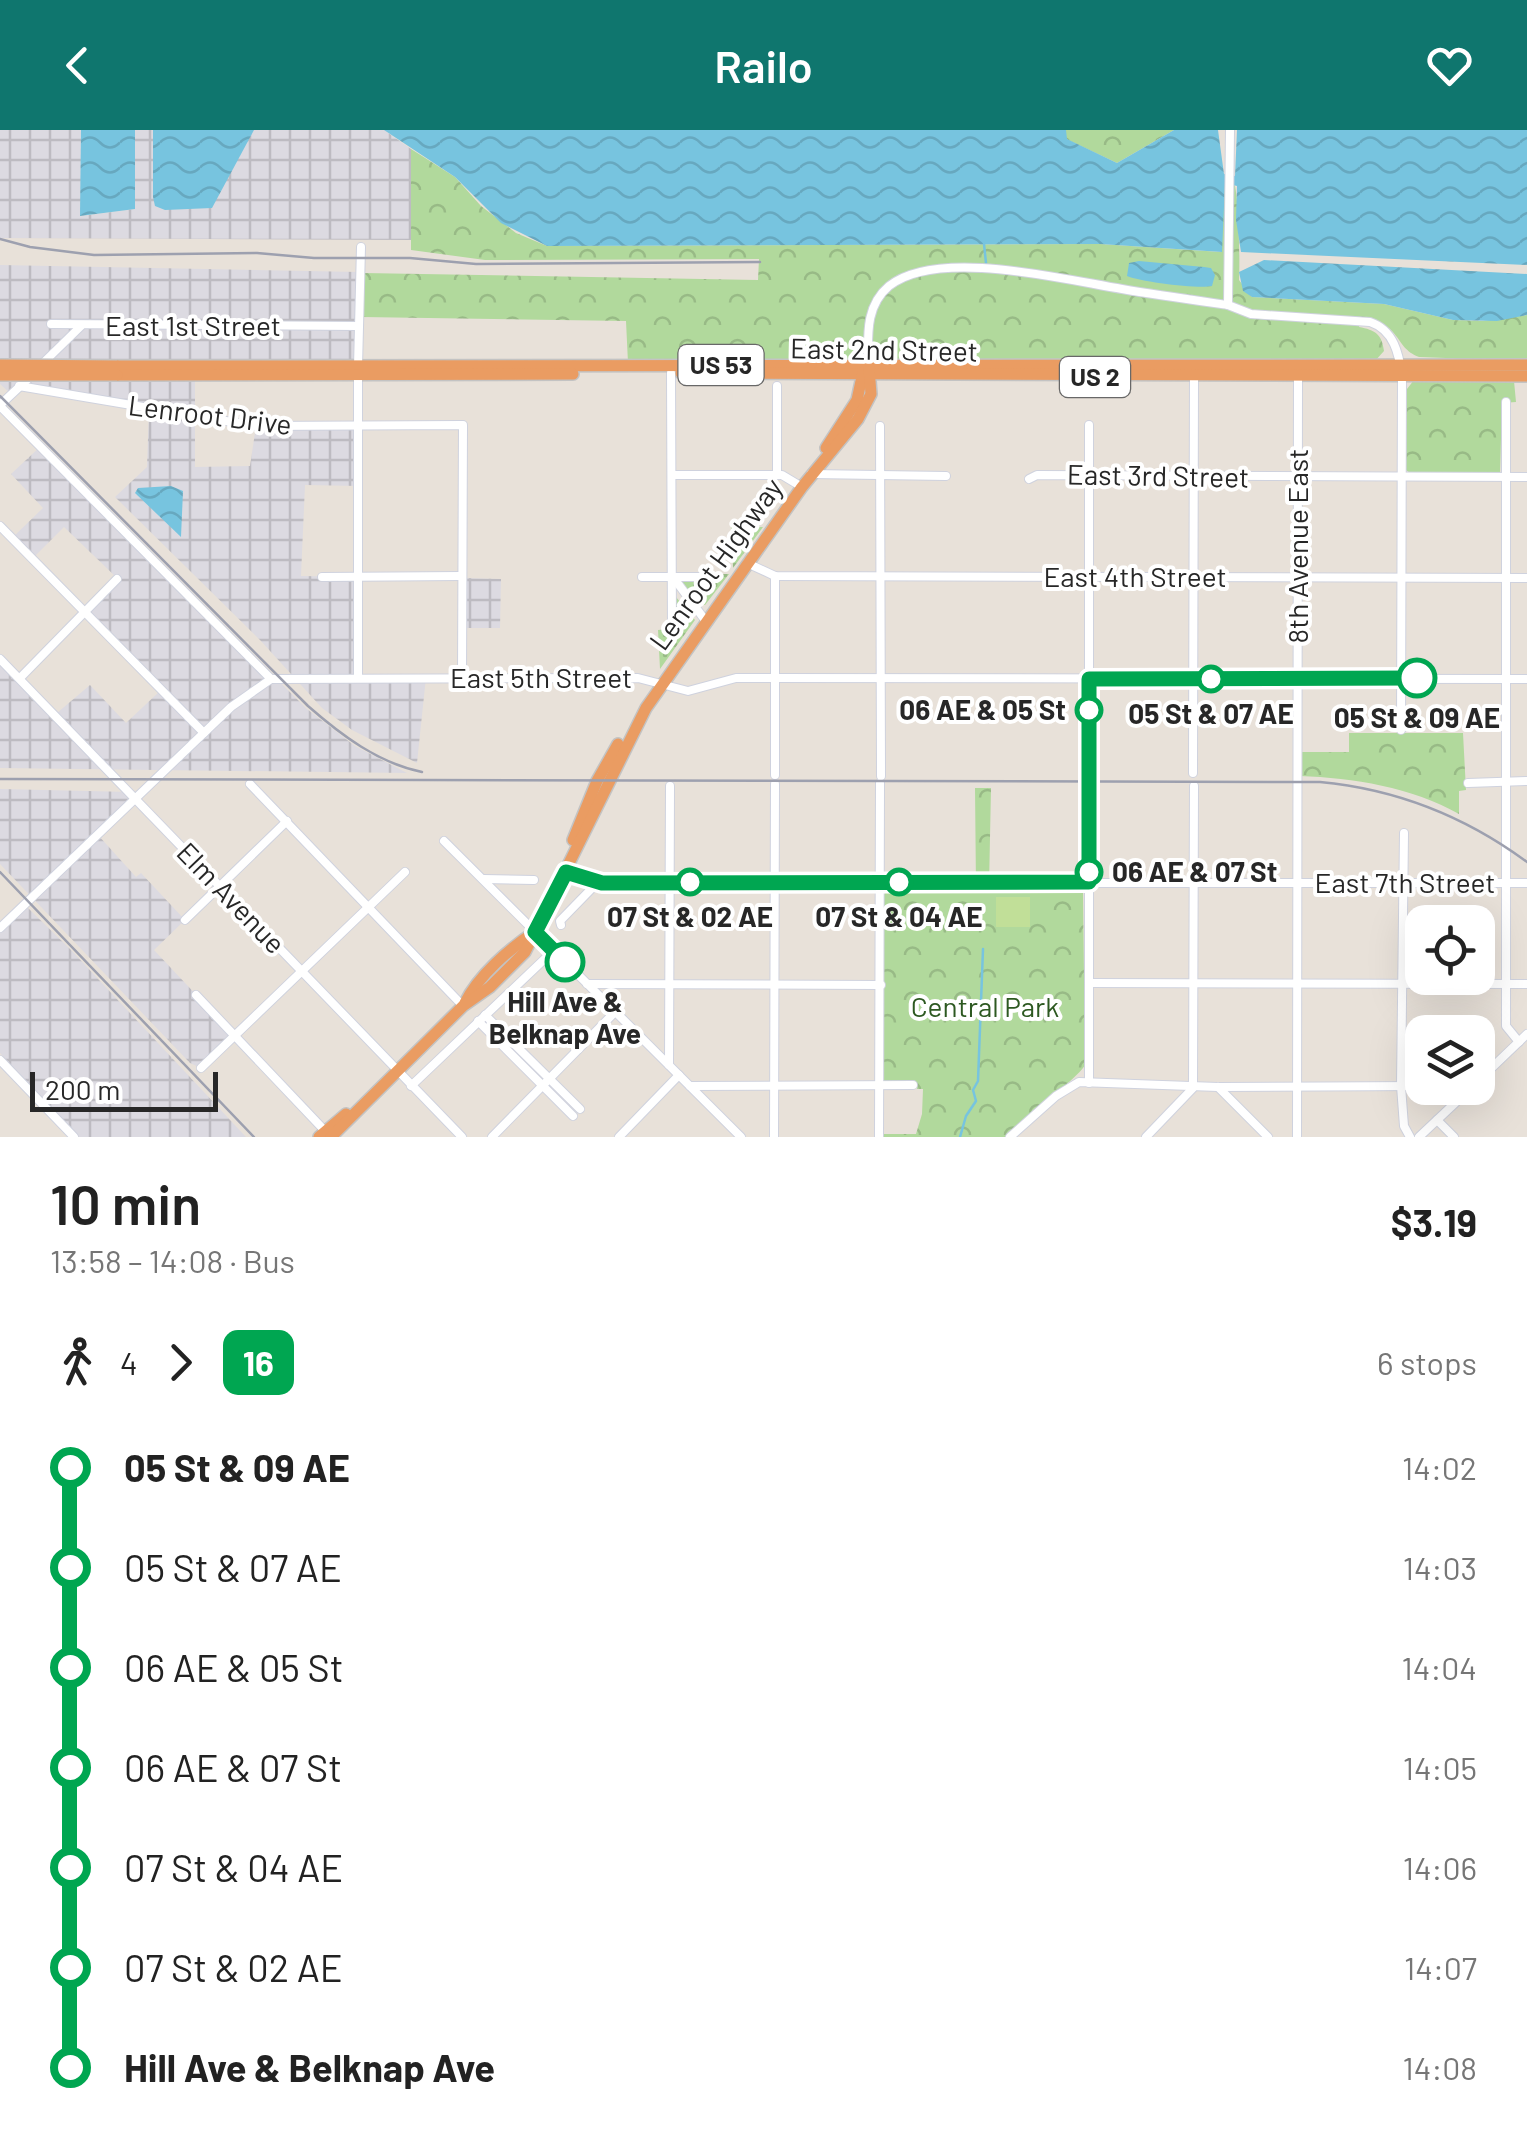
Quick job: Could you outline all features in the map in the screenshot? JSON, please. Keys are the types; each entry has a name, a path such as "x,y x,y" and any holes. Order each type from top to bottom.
{"highway":[{"name":"East 2nd Street","path":"0,365 117,371"},
{"name":"East 2nd Street","path":"867,371 1194,377 1527,365"},
{"name":"East 2nd Street","path":"0,375 117,371 1401,370 1527,376"},
{"name":"Lenroot Highway","path":"535,932 566,872 576,832 598,781 638,712 812,474 851,412 867,371"},
{"path":"327,1136 463,1006 471,991 511,950 535,932"}],"street":[{"path":"1228,305 1230,130"},
{"path":"358,678 361,247"},
{"path":"867,371 869,324 875,304 892,284 918,274 976,268 1016,270 1228,305 1251,314 1374,323 1390,336 1401,370 1401,730"},
{"path":"51,324 81,326"},
{"name":"East 1st Street","path":"0,406 81,326 358,326"},
{"path":"671,370 672,632"},
{"name":"8th Avenue East","path":"1297,1137 1298,375"},
{"path":"1192,773 1194,377"},
{"name":"Lenroot Drive","path":"19,386 256,426 463,425 462,576"},
{"path":"777,386 777,475"},
{"path":"1506,402 1506,1026 1518,1042"},
{"path":"0,406 271,679 240,700 204,733 0,928"},
{"path":"1089,425 1089,1083"},
{"path":"879,1137 880,426"},
{"path":"812,474 946,476"},
{"name":"East 3rd Street","path":"1029,479 1037,474 1527,477"},
{"path":"672,475 777,475 802,487"},
{"path":"0,526 204,733"},
{"name":"East 4th Street","path":"747,563 775,576 1527,578"},
{"path":"322,577 462,576 462,677"},
{"path":"774,1137 775,576"},
{"path":"642,577 715,577"},
{"path":"672,577 706,620"},
{"path":"20,678 117,579"},
{"name":"Elm Avenue","path":"0,659 462,1137"},
{"name":"East 5th Street","path":"271,679 638,678 688,692 728,679 776,678 1527,679"},
{"path":"1468,783 1527,781"},
{"path":"250,784 463,1006"},
{"path":"669,1065 670,786"},
{"path":"1146,1137 1188,1096 1193,1085 1194,786"},
{"path":"186,920 287,822"},
{"path":"1404,832 1402,1086 1403,1124 1410,1137"},
{"path":"444,841 690,1086 734,1135"},
{"path":"201,1068 405,872"},
{"name":"East 7th Street","path":"566,872 598,882 1527,883"},
{"path":"482,879 534,880"},
{"path":"561,925 561,920 598,882"},
{"path":"411,1086 553,950"},
{"path":"1089,983 1527,984"},
{"path":"587,984 880,985"},
{"path":"196,995 327,1136"},
{"path":"492,1137 615,1012"},
{"path":"482,1018 576,1113"},
{"path":"1495,1064 1527,1034"},
{"path":"0,1060 74,1137"},
{"path":"619,1137 680,1076"},
{"path":"690,1086 912,1085"},
{"path":"1013,1136 1072,1085 1402,1086"},
{"path":"1218,1087 1268,1137"},
{"path":"1419,1137 1450,1105"},
{"path":"1437,1120 1454,1137"}],"shaded area":[{"path":"0,130 81,130 81,216 135,209 135,130 384,130 411,149 412,240 0,238"},
{"path":"0,265 359,272 358,367 195,374 195,467 250,466 256,426 359,426 359,486 305,485 301,576 359,577 358,678 426,677 417,763 352,730 322,708 260,640 115,497 147,467 149,409 20,386 11,394 0,384"},
{"path":"41,446 307,709 355,746 407,773 0,768 0,659 57,713 90,685 126,723 161,690 86,612 117,578 64,527 33,558 12,538 43,508 11,474"},
{"path":"464,578 501,579 500,628 464,628"},
{"path":"0,789 131,792 136,798 98,835 136,877 141,873 185,920 154,950 234,1035 201,1068 190,1063 0,864"},
{"path":"27,907 246,1137 79,1137 0,1053 0,932"}],"green space":[{"path":"1066,130 1174,130 1117,163 1066,139"},
{"path":"411,149 455,177 481,206 516,233 547,246 1100,244 1221,252 1224,183 1234,183 1239,280 1252,297 1384,304 1453,320 1483,321 1527,315 1527,361 1419,357 1384,325 1361,318 1359,327 1373,331 1381,340 1384,351 1375,361 628,363 626,321 362,317 363,273 758,280 759,259 485,260 411,250"},
{"path":"1414,380 1514,381 1516,402 1502,403 1500,474 1406,470 1407,389"},
{"path":"731,527 763,527 733,568"},
{"path":"729,574 705,605 696,602 679,581"},
{"path":"676,597 695,620 660,669 658,630 668,629 668,634 674,634"},
{"path":"1349,733 1463,733 1466,790 1459,791 1459,814 1422,797 1382,786 1300,776 1301,752 1349,752"},
{"name":"Central Park","path":"975,788 991,788 989,887 1077,888 1083,893 1085,1065 1005,1137 882,1137 916,1134 923,1089 917,1089 917,1082 882,1079 884,894 889,888 976,888"},
{"path":"996,897 1030,897 1030,927 996,927"}],"water":[{"path":"81,130 135,130 135,209 80,216"},
{"path":"153,130 254,130 212,208 165,210 155,206 153,197"},
{"path":"384,130 1066,130 1067,139 1117,163 1174,130 1218,130 1224,174 1235,176 1237,130 1527,130 1527,265 1241,252 1236,220 1237,186 1225,183 1222,252 1100,244 547,246 501,223 455,177"},
{"path":"1264,260 1527,274 1527,315 1497,321 1453,320 1384,304 1252,297 1243,291 1239,272"},
{"path":"1129,263 1211,268 1215,275 1212,286 1205,287 1127,276"},
{"path":"171,486 183,491 181,537 135,493 138,488"}],"waterway":[{"path":"984,244 986,263"},
{"path":"960,1137 966,1116 976,1101 973,1090 978,1081 983,949"}],"railway":[{"path":"0,239 94,255 257,253 476,264 760,262"},
{"path":"0,396 308,706 361,746 390,762 422,772"},
{"path":"0,779 1320,782 1375,791 1429,808 1479,832 1527,862"},
{"path":"0,872 254,1137"}],"bus line":[{"name":"16","path":"565,962 535,932 566,872 602,883 1089,882 1089,679 1417,678"}],"place":[{"name":"05 St & 09 AE","path":"1417,678"},
{"name":"05 St & 07 AE","path":"1211,679"},
{"name":"06 AE & 05 St","path":"1089,710"},
{"name":"06 AE & 07 St","path":"1089,872"},
{"name":"07 St & 02 AE","path":"690,882"},
{"name":"07 St & 04 AE","path":"899,882"},
{"name":"Hill Ave & Belknap Ave","path":"565,962"}]}
